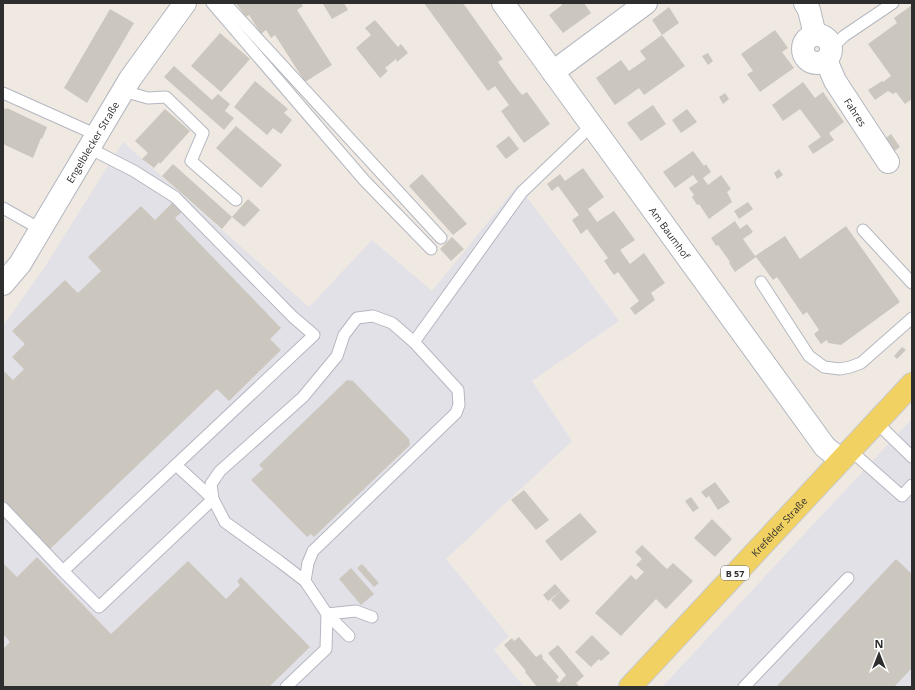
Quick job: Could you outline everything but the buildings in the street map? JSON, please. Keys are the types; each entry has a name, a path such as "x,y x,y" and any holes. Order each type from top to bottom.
{"main road":[{"name":"Krefelder Straße","path":"630,687 912,384"}],"street":[{"name":"Engelblecker Straße","path":"3,284 20,264 130,79 185,3"},
{"name":"Am Baumhof","path":"503,3 825,447 845,455"},
{"path":"553,72 646,3"},
{"name":"Fahres","path":"811,5 836,81 888,162"}],"lane":[{"path":"212,3 364,180 431,249"},
{"path":"225,3 441,238"},
{"path":"824,48 893,3"},
{"path":"123,91 148,98 166,97 203,133 192,161 236,200"},
{"path":"3,93 93,141 134,171 175,196 293,317 314,335 63,571"},
{"path":"414,342 522,192 592,125"},
{"path":"3,208 40,229"},
{"path":"863,230 912,283"},
{"path":"761,282 809,356 824,367 840,369 861,363 912,318"},
{"path":"213,499 211,484 220,472 303,397 337,356 344,335 357,318 373,316 392,323 414,342 458,390 459,405 456,413 313,551 308,563 305,581"},
{"path":"876,422 912,457"},
{"path":"845,455 902,496 912,485"},
{"path":"176,465 213,499 225,522 305,581 327,614 349,636"},
{"path":"3,508 99,607 213,499"},
{"path":"744,687 848,578"},
{"path":"327,614 356,611 372,617"},
{"path":"286,687 326,649 327,614"}],"shaded area":[{"path":"123,142 309,307 372,240 432,291 518,185 619,321 532,381 572,441 446,559 509,636 494,650 524,687 3,687 3,326 46,265"},
{"path":"912,419 912,687 662,687 905,426"}]}
